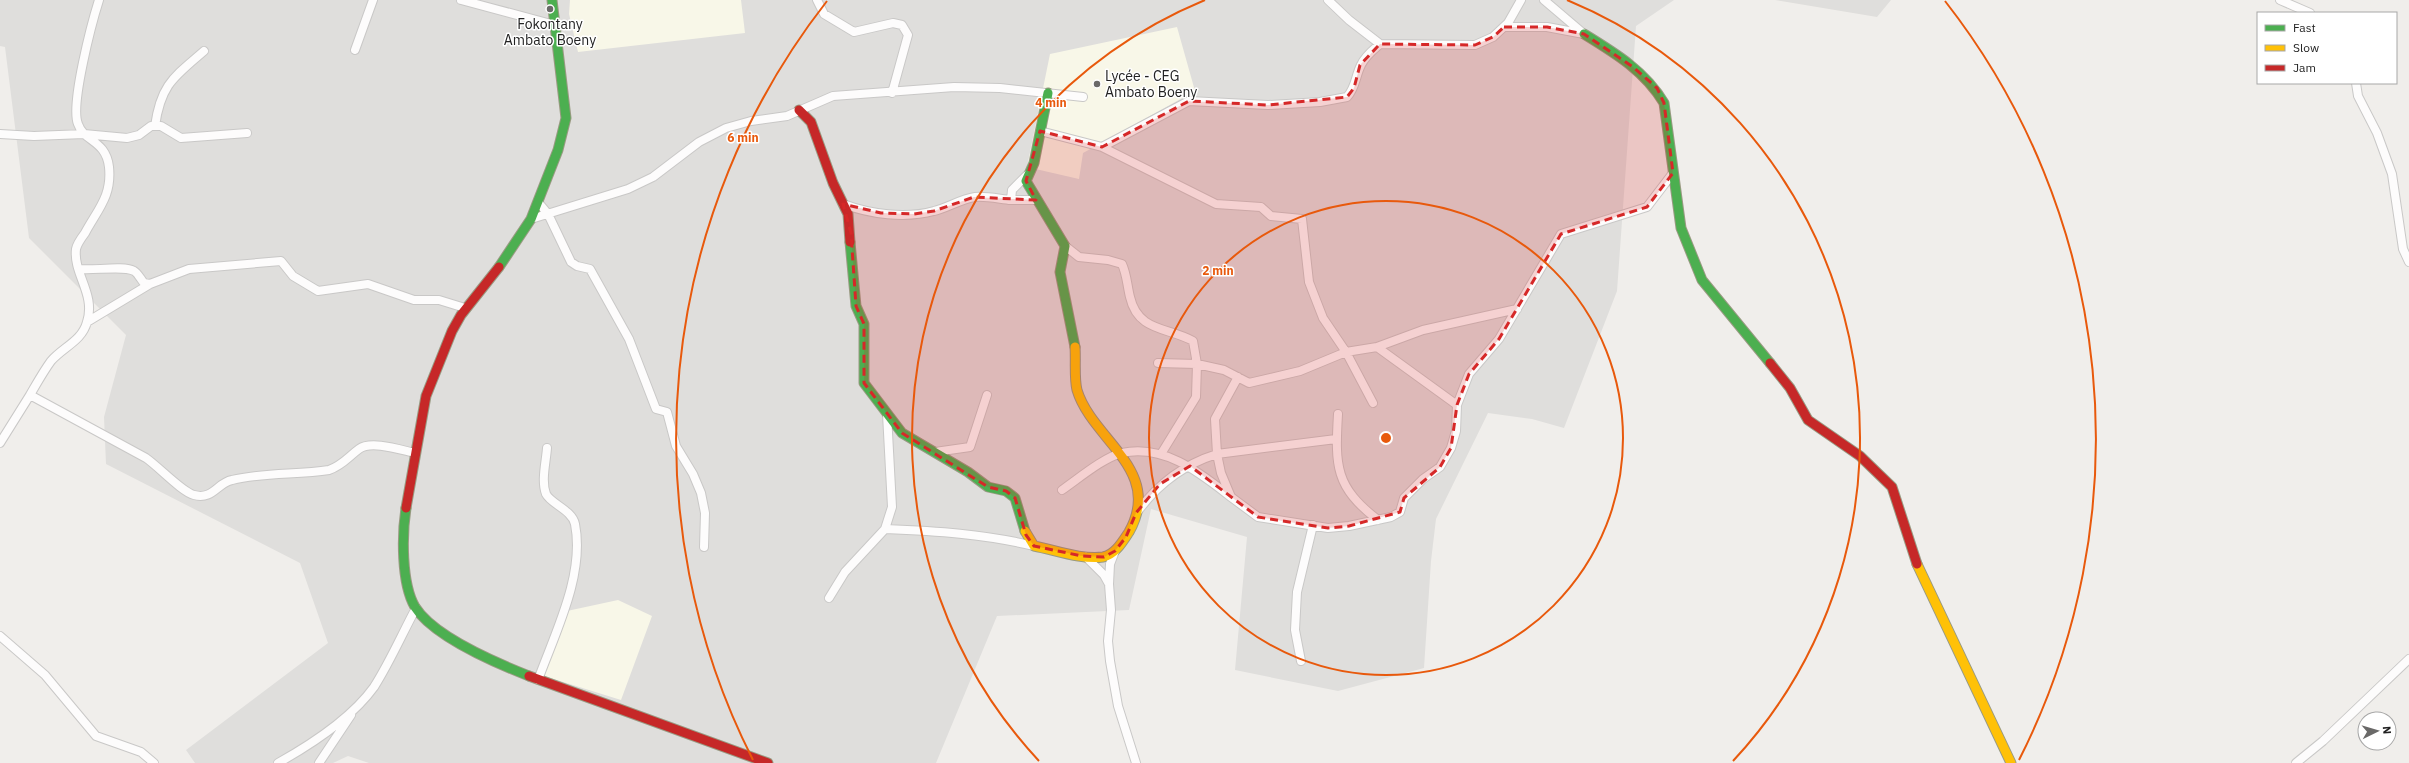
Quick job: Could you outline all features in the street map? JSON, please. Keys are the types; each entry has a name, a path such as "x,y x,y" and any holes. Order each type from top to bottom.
{"street":[{"path":"0,443 52,360 79,337 87,322 89,295 79,269 76,248 107,196 109,166 101,145 84,134 78,124 76,106 92,20 99,0"},
{"path":"355,50 373,0"},
{"path":"461,0 555,25"},
{"path":"552,0 566,118 558,150 531,219 506,258 465,308 452,331 426,396 414,453 405,514 404,554 410,596 416,608 437,628 486,659 538,680 768,763"},
{"path":"817,0 824,14 854,32 893,23 902,25 908,35 892,93"},
{"path":"1328,0 1349,20 1380,44 1475,45 1493,38 1504,27 1521,0"},
{"path":"1544,0 1584,34 1633,66 1657,88 1664,103 1681,228 1702,280 1790,388 1808,420 1821,431 1860,456 1892,487 1920,574 2011,763"},
{"path":"2280,0 2308,12"},
{"path":"1504,27 1547,27 1584,34"},
{"path":"1102,147 1189,101 1268,105 1320,102 1347,97 1354,88 1360,65 1367,55 1380,44"},
{"path":"155,126 162,93 178,74 204,51"},
{"path":"2356,84 2358,96 2377,133 2392,174 2404,249 2409,262"},
{"path":"531,219 628,189 653,177 699,142 726,128 751,120 787,116 833,96 851,93 892,93 954,87 1000,88 1083,97"},
{"path":"1012,200 1012,190 1027,175 1034,163 1048,93"},
{"path":"799,110 811,122 833,183 848,214 851,263 856,306 864,324 864,383 902,433 968,472 988,487 1006,491 1015,498 1026,535 1034,546"},
{"path":"0,134 34,136 84,134 127,138 139,135 151,126 160,126 181,138 247,133"},
{"path":"1040,131 1102,147 1216,204 1261,206 1271,216 1302,219 1309,282 1323,318 1346,352 1373,403"},
{"path":"1062,490 1099,465 1121,453 1139,452 1161,454 1190,466 1258,517 1328,528 1349,526 1378,520 1400,512 1404,498 1423,479 1440,467 1452,448 1456,431 1457,405 1469,374 1499,339 1561,234 1647,207 1673,173"},
{"path":"1027,175 1026,181 1036,200 1065,246 1079,257 1108,260 1122,264 1128,279 1130,297 1136,312 1145,323 1193,341 1197,364 1196,396 1161,454"},
{"path":"843,204 860,210 914,214 934,212 974,197 1036,200"},
{"path":"538,202 548,214 571,262 577,266 590,268 630,339 656,409 668,412 676,446 693,474 701,492 705,513 704,547"},
{"path":"1065,246 1060,272 1074,338 1077,390 1093,420 1121,453 1128,466 1139,496 1135,521 1115,551 1110,564 1109,584 1111,610 1108,641 1118,706 1136,763"},
{"path":"87,322 150,284 189,268 281,261 293,276 318,291 368,284 414,300 439,300 465,308"},
{"path":"79,269 93,271 126,268 135,271 144,283 150,284"},
{"path":"1158,362 1197,364 1224,370 1249,383 1300,371 1346,352 1376,347 1422,330 1517,309"},
{"path":"1376,347 1457,405"},
{"path":"1230,497 1217,454 1215,419 1238,377"},
{"path":"30,395 146,458 161,468 186,492 195,496 206,496 216,492 221,484 229,480 253,475 329,470 341,466 360,448 386,446 414,453"},
{"path":"935,452 970,447 987,395"},
{"path":"828,598 845,572 885,529 892,507 887,414"},
{"path":"1338,414 1336,440 1341,478 1346,488 1366,510 1378,520"},
{"path":"1136,513 1160,484 1201,459 1217,454 1336,440"},
{"path":"538,680 571,586 578,556 575,522 563,508 547,496 544,486 547,448"},
{"path":"1301,661 1295,630 1297,592 1313,525"},
{"path":"885,529 958,532 998,537 1086,557 1104,557 1115,551"},
{"path":"1086,557 1104,575 1109,584"},
{"path":"319,763 355,709 374,686 416,608"},
{"path":"0,636 45,675 96,736 141,752 154,763"},
{"path":"2296,763 2323,741 2409,659"},
{"path":"278,763 302,750 355,709"}],"highlighted area":[{"path":"1504,27 1547,27 1584,34 1633,67 1657,88 1664,103 1673,173 1647,207 1561,234 1499,339 1469,374 1457,405 1451,448 1440,467 1404,498 1400,512 1349,526 1328,528 1258,517 1190,466 1160,484 1136,513 1126,537 1115,551 1104,557 1082,556 1034,546 1026,535 1015,498 1006,491 988,487 902,433 864,383 864,324 856,306 851,233 843,204 881,213 914,214 934,211 974,197 1036,200 1026,181 1040,131 1102,147 1189,101 1268,105 1347,97 1354,88 1360,65 1380,44 1475,45 1493,37"}],"shaded area":[{"path":"0,0 1674,0 1636,26 1617,291 1564,428 1532,419 1488,413 1436,519 1431,561 1424,668 1338,691 1235,670 1247,537 1151,509 1129,610 997,616 936,763 369,763 348,756 333,763 195,763 186,750 328,643 300,563 106,464 104,417 126,335 29,238 5,47 0,46"},
{"path":"570,0 741,0 745,33 578,52 569,14"},
{"path":"1775,0 1891,0 1877,17"},
{"path":"1177,27 1195,91 1083,153 1079,179 1027,167 1050,54"},
{"path":"618,600 652,616 621,700 544,676 567,611"}],"traffic: fast":[{"path":"499,267 531,219 558,150 566,118 552,0"},
{"path":"1584,34 1607,48 1639,72 1648,81 1664,103 1681,228 1702,280 1770,363"},
{"path":"1048,93 1034,163 1026,181 1065,246 1060,272 1075,347"},
{"path":"850,242 856,306 864,324 864,383 902,433 968,472 988,487 1006,491 1015,498 1025,531"},
{"path":"406,508 403,544 405,572 410,597 415,607 436,629 451,639 483,656 529,676"}],"traffic: slow":[{"path":"1025,531 1034,546 1077,556 1095,558 1103,557 1115,551 1129,532 1137,510 1138,491 1132,473 1122,456 1096,425 1085,408 1077,390 1075,347"},
{"path":"1917,564 2011,763"}],"traffic: jam":[{"path":"799,110 811,122 833,183 848,214 850,242"},
{"path":"406,508 426,396 452,331 461,315 499,267"},
{"path":"1770,363 1790,388 1808,420 1860,456 1892,487 1917,564"},
{"path":"529,676 768,763"}],"place":[{"name":"Fokontany Ambato Boeny","path":"550,9"},
{"name":"Lycée - CEG Ambato Boeny","path":"1097,84"}]}
